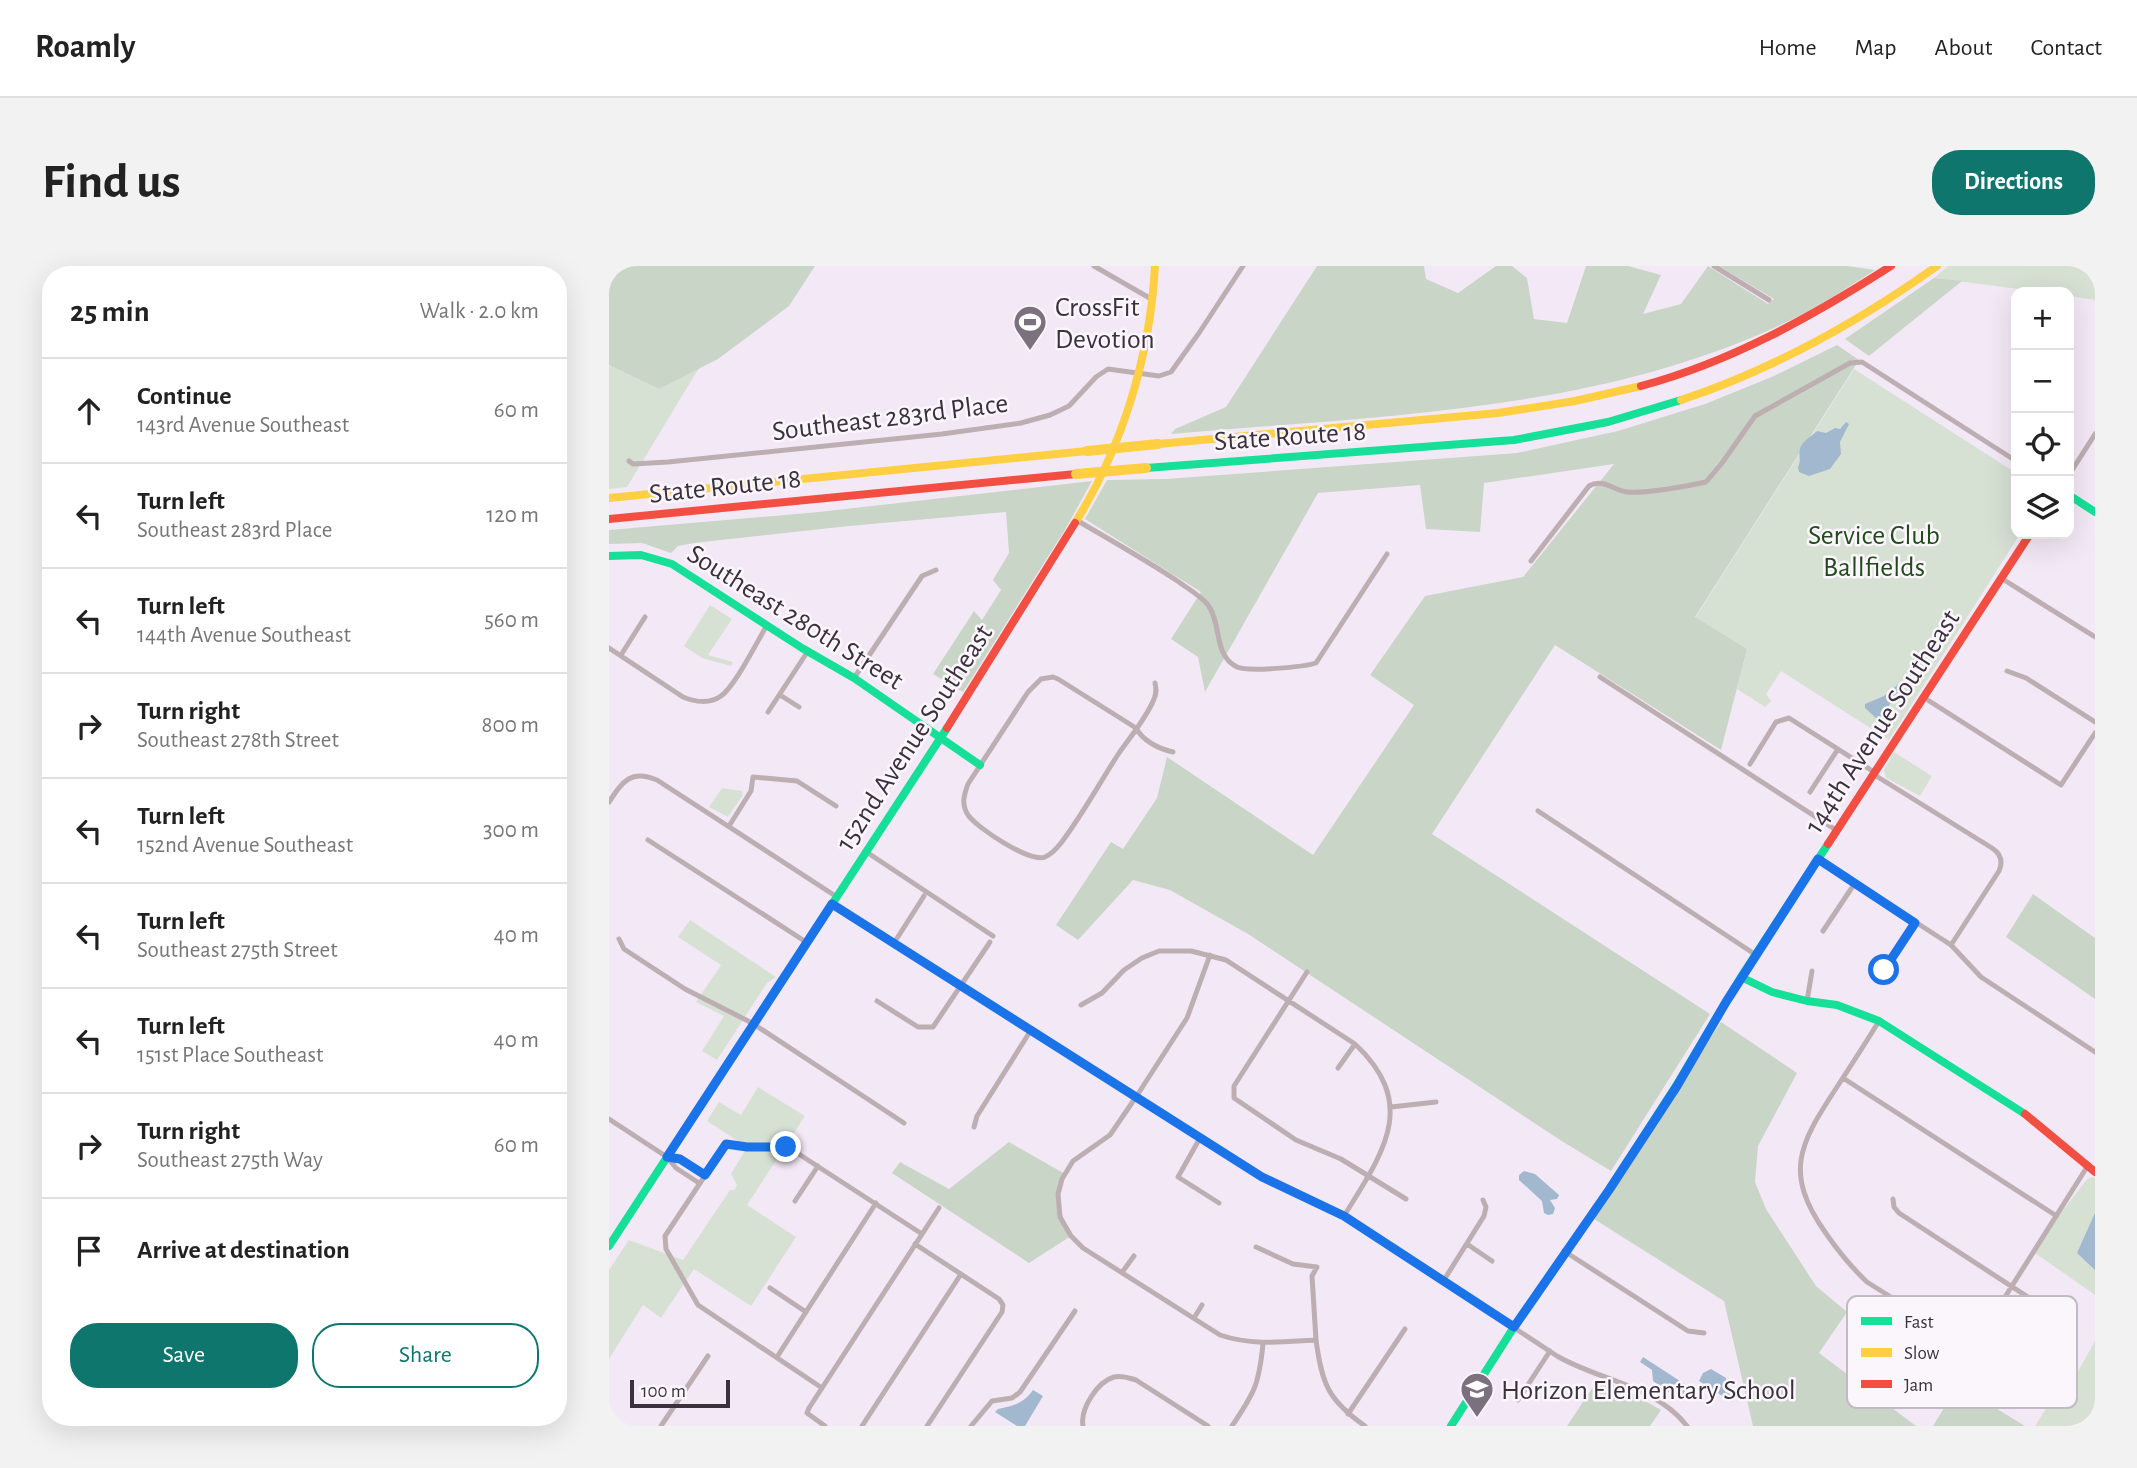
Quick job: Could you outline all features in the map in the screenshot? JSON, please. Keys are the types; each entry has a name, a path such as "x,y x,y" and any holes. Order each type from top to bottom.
{"main road":[{"name":"152nd Avenue Southeast","path":"609,1246 1078,521 1109,461 1139,374 1153,300 1155,266"},
{"name":"State Route 18","path":"609,498 1158,444 1487,416 1555,406 1624,391 1689,371 1799,323 1891,266"},
{"name":"State Route 18","path":"609,519 1076,474 1483,444 1556,434 1620,420 1737,380 1854,322 1937,266"},
{"path":"2074,498 2095,512"},
{"name":"144th Avenue Southeast","path":"1451,1426 1564,1251 1609,1190 1677,1086 1741,977 2027,539"},
{"name":"Southeast 280th Street","path":"611,555 629,552 656,557 672,564 854,678 980,765"},
{"path":"1741,977 1772,992 1837,1005 1879,1021 2036,1121 2091,1170"}],"street":[{"path":"1094,266 1153,300"},
{"path":"1139,374 1164,375 1174,368 1243,266"},
{"path":"1714,266 1769,300"},
{"path":"1531,561 1589,486 1601,482 1628,492 1706,482 1755,415 1850,363 1862,362 2011,458"},
{"name":"Southeast 283rd Place","path":"629,461 633,464 668,462 942,435 1018,423 1065,408 1096,377 1108,369 1139,374"},
{"path":"2074,467 2095,435"},
{"path":"1078,521 1159,569 1208,605 1220,646 1226,657 1238,667 1304,667 1317,663 1387,554"},
{"path":"854,678 922,576 936,570"},
{"path":"2001,578 2095,637"},
{"path":"621,655 645,617"},
{"path":"609,648 690,700 714,700 726,691 767,625"},
{"path":"768,712 807,651"},
{"path":"2007,671 2026,678 2095,722"},
{"path":"1155,683 1153,701 1136,728 1061,843 1044,858 1024,854 976,823 967,814 964,805 963,797 968,784 980,765 1028,692 1037,682 1047,678 1053,677 1069,684 1136,728 1140,735 1164,750 1173,752"},
{"path":"1600,677 1836,830"},
{"path":"780,695 799,707"},
{"path":"1923,697 2061,785 2095,733"},
{"path":"1750,764 1776,722 1793,719 1995,850 2001,861 1999,871 1951,945"},
{"path":"1810,792 1838,749"},
{"path":"609,802 624,782 636,776 645,775 657,780 729,826 894,943 1200,1138 1280,1187 1305,1196 1344,1216 1578,1368 1636,1388 1687,1426"},
{"path":"729,826 751,791 753,777 797,781 836,806"},
{"path":"1538,811 1756,955"},
{"path":"648,840 806,942"},
{"path":"865,851 992,939 933,1027 918,1027 877,1001"},
{"path":"1818,859 1951,945 1981,977 2095,1052"},
{"path":"1823,931 1855,883"},
{"path":"894,943 924,896"},
{"path":"1884,970 1915,923"},
{"path":"619,939 624,949 685,989 752,1024 904,1123"},
{"path":"1081,1005 1102,993 1124,970 1142,958 1159,951 1191,951 1226,960 1355,1044 1372,1062 1383,1081 1391,1107 1382,1154 1344,1216"},
{"path":"1210,955 1187,1018 1136,1097 1110,1135 1073,1161 1060,1186 1060,1217 1071,1237 1083,1248 1220,1335 1241,1342 1263,1344 1316,1340"},
{"path":"1807,1001 1812,971"},
{"path":"1307,972 1234,1086 1234,1098 1296,1140 1333,1155 1406,1199"},
{"path":"1879,1021 1811,1127 1803,1153 1801,1184 1814,1215 1846,1263 1867,1282 1889,1296"},
{"path":"974,1127 977,1116 1031,1030"},
{"path":"1338,1068 1355,1044"},
{"path":"1843,1078 2055,1215"},
{"path":"1391,1107 1436,1102"},
{"path":"609,1119 667,1157 676,1168 699,1183"},
{"path":"1200,1138 1178,1177 1219,1203"},
{"path":"822,1388 698,1305 664,1242 665,1236 699,1183 726,1144 747,1147 779,1145 791,1149 922,1234"},
{"path":"667,1157 680,1159 705,1175"},
{"path":"795,1201 818,1166"},
{"path":"2006,1296 2055,1215 2091,1170"},
{"path":"1893,1199 1894,1207 1899,1213 2027,1296"},
{"path":"1444,1280 1484,1216 1486,1207 1483,1200"},
{"path":"777,1357 876,1203"},
{"path":"825,1426 807,1413 939,1208"},
{"path":"915,1244 999,1298 1003,1305 1002,1312 927,1426"},
{"path":"1467,1244 1492,1261"},
{"path":"1256,1247 1293,1265 1317,1267 1312,1276 1321,1373 1331,1394 1348,1414 1365,1426"},
{"path":"1564,1251 1688,1331 1704,1333"},
{"path":"1123,1271 1134,1256"},
{"path":"862,1426 961,1274"},
{"path":"770,1288 807,1312"},
{"path":"1194,1318 1202,1305"},
{"path":"971,1426 992,1401 1012,1398 1020,1392 1075,1311"},
{"path":"1348,1414 1405,1329"},
{"path":"1232,1426 1256,1387 1260,1376 1263,1344"},
{"path":"1518,1400 1550,1351"},
{"path":"661,1426 708,1356"},
{"path":"1083,1423 1088,1403 1102,1384 1114,1377 1125,1376 1136,1380 1208,1426"}],"green space":[{"path":"609,266 815,266 789,306 718,359 659,389 609,365"},
{"path":"1317,266 1424,266 1426,279 1458,293 1496,266 1512,266 1527,278 1534,319 1567,323 1586,266 1628,266 1661,275 1643,314 1681,304 1708,266 1768,304 1774,299 1719,266 1847,266 1875,270 1793,319 1719,350 1644,374 1567,392 1409,414 1171,434 1175,429 1226,407"},
{"path":"1948,266 2095,266 2095,300 2074,297 2074,287 2011,288 1934,278"},
{"path":"1934,278 1962,281 1869,356 1845,339"},
{"path":"1837,345 1859,360 1695,617 1747,649 1721,750 1555,645 1432,834 1710,1014 1611,1171 1248,934 1170,890 1133,880 1078,940 1056,925 1111,842 1123,849 1157,798 1167,757 1313,855 1414,705 1370,675 1425,596 1523,577 1614,464 1484,483 1480,532 1426,529 1420,485 1318,493 1205,692 1198,657 1171,639 1201,592 1085,519 1107,480 1166,479 1517,453 1618,431 1705,404 1774,376"},
{"path":"609,365 659,389 699,368 627,487 609,489"},
{"name":"Service Club Ballfields","path":"1854,369 2011,470 2011,539 2017,539 1889,740 1781,671 1766,694 1771,701 1765,707 1737,689 1747,649 1695,618"},
{"path":"1092,481 1066,528 963,692 933,674 974,611 982,620 1001,590 993,580 1009,553 1006,512 694,543 678,546 671,553 642,543 609,544 609,530 819,512"},
{"path":"710,605 732,619 708,655 733,662 731,666 702,658 684,646"},
{"path":"1894,752 1932,776 1920,796 1886,778 1884,770"},
{"path":"722,788 742,791 743,795 728,817 709,807"},
{"path":"2033,894 2095,938 2095,999 2006,937"},
{"path":"690,920 776,977 767,983 717,1060 702,1051 724,1016 696,1002 721,965 678,937"},
{"path":"1721,1022 1797,1073 1758,1146 1755,1182 1766,1209 1816,1286 1847,1312 1819,1353 1847,1374 1847,1408 1892,1408 1916,1426 1753,1426 1724,1301 1594,1219"},
{"path":"758,1087 805,1116 747,1205 796,1237 751,1306 694,1269 661,1318 643,1305 609,1359 609,1270 629,1240 683,1260 730,1190 734,1190 737,1185 731,1174 747,1147 707,1121 719,1102 741,1115"},
{"path":"1009,1142 1065,1174 1061,1206 1071,1236 1029,1263 892,1173 900,1162 949,1189"},
{"path":"2093,1177 2095,1295 2032,1251 2087,1179"},
{"path":"2095,1341 2095,1426 2035,1426 2046,1408 2077,1408 2077,1373"},
{"path":"1597,1381 1622,1388 1661,1410 1650,1426 1567,1426"},
{"path":"1944,1408 1996,1408 2025,1426 1933,1426"}],"water":[{"path":"1846,422 1849,424 1840,442 1841,454 1830,469 1809,476 1799,472 1801,446 1817,431 1826,433 1835,428 1840,429"},
{"path":"1902,681 1903,684 1881,718 1876,718 1865,708 1865,704 1884,696"},
{"path":"1524,1171 1535,1174 1559,1195 1557,1199 1550,1200 1555,1208 1553,1214 1544,1213 1542,1201 1519,1180 1519,1175"},
{"path":"2095,1213 2095,1270 2077,1253"},
{"path":"1643,1357 1700,1394 1703,1400 1688,1395 1671,1394 1653,1381 1652,1370 1640,1362"},
{"path":"1711,1369 1726,1378 1732,1402 1699,1381 1703,1373"},
{"path":"1033,1390 1043,1396 1025,1426 1017,1426 995,1412 1022,1401"}],"traffic: fast":[{"path":"1146,468 1514,440 1608,422 1681,400"},
{"path":"2074,498 2095,512"},
{"path":"609,556 641,555 672,564 802,648 854,678 980,765"},
{"path":"609,1246 947,728"},
{"path":"1451,1426 1514,1327 1609,1190 1676,1086 1741,977 1828,844"},
{"path":"1741,977 1772,992 1837,1005 1879,1021 2025,1114"}],"traffic: slow":[{"path":"1075,523 1107,463 1131,399 1147,333 1155,266"},
{"path":"1681,400 1749,374 1814,343 1876,307 1937,266"},
{"path":"1158,444 1498,413 1575,401 1641,386"},
{"path":"1087,451 1158,444"},
{"path":"609,498 1087,451"},
{"path":"1076,474 1146,468"}],"traffic: jam":[{"path":"1641,386 1707,364 1771,336 1891,266"},
{"path":"609,519 1076,474"},
{"path":"947,728 1075,523"},
{"path":"1828,844 2027,539"},
{"path":"2025,1114 2095,1172"}],"place":[{"name":"CrossFit Devotion","path":"1030,352"},
{"name":"Horizon Elementary School","path":"1477,1419"}],"route":[{"path":"786,1147 726,1144 705,1175 680,1159 667,1157 832,904 1262,1177 1344,1216 1514,1327 1677,1086 1726,1002 1818,859 1915,923 1884,970"}]}
